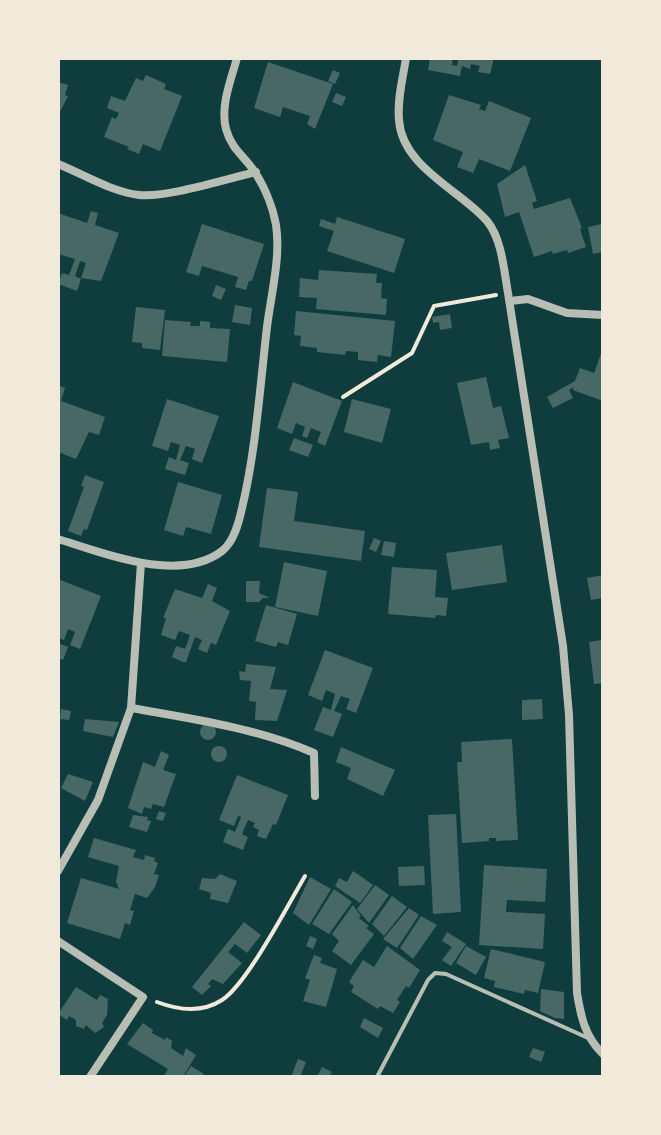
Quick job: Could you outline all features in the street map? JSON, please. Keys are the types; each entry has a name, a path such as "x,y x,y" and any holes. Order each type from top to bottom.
{"street":[{"path":"58,539 141,563 172,565 198,562 223,551 237,526 245,490 276,253 276,226 256,172 237,153 226,128 225,107 237,58"},
{"path":"406,58 399,103 399,124 406,145 418,160 489,223 498,243 509,297 563,646 569,715 577,993 581,1018 589,1038 603,1054"},
{"path":"58,164 140,195 160,194 256,172"},
{"path":"509,297 528,299 567,313 603,315"},
{"path":"58,871 98,800 131,708 141,563"},
{"path":"131,708 229,725 314,753 315,796"},
{"path":"58,941 143,997 90,1077"}],"lane":[{"path":"377,1077 428,980 435,973 446,974 589,1038"}],"path":[{"path":"343,397 412,353 434,306 509,297"},
{"path":"143,997 176,1009 195,1009 222,1000 244,976 305,876"}],"building":[{"path":"430,58 453,58 452,65 457,66 459,58 494,58 490,74 478,72 480,66 471,64 470,69 462,66 460,76 428,70"},
{"path":"268,62 333,84 315,129 307,124 310,116 283,107 280,117 254,108"},
{"path":"333,70 340,73 335,84 328,81"},
{"path":"146,75 166,84 164,89 182,96 160,151 143,144 139,154 104,137 112,117 116,119 119,113 107,108 111,96 125,101 136,78 143,81"},
{"path":"58,82 68,85 65,95 68,96 59,114"},
{"path":"336,93 346,97 342,106 332,102"},
{"path":"449,95 481,105 479,109 485,111 489,101 531,118 510,171 479,159 473,173 457,167 463,152 433,140"},
{"path":"525,165 537,201 532,203 534,209 570,198 586,247 568,253 567,250 553,254 552,251 534,257 519,212 505,217 497,184"},
{"path":"91,211 98,213 95,225 119,233 101,281 81,278 86,263 80,261 75,276 81,279 77,291 58,284 62,273 69,275 75,259 58,254 58,213 87,223"},
{"path":"337,217 405,239 394,273 327,251 334,231 319,226 321,219 335,224"},
{"path":"202,224 264,244 246,290 235,287 238,277 202,266 199,276 186,272"},
{"path":"602,224 603,252 593,254 588,227"},
{"path":"319,270 377,274 376,283 382,283 381,298 387,299 386,315 316,309 317,298 299,297 300,278 318,280"},
{"path":"216,285 226,289 221,300 212,296"},
{"path":"235,305 252,308 250,325 232,322"},
{"path":"136,307 165,310 160,350 142,348 142,343 132,342"},
{"path":"296,311 395,321 391,357 378,355 377,362 358,360 358,352 346,351 345,355 317,352 317,348 300,346 301,336 294,335"},
{"path":"450,314 452,328 440,330 439,322 433,323 432,317"},
{"path":"165,320 191,322 190,326 200,326 200,321 210,322 210,328 230,329 227,362 162,356"},
{"path":"603,348 603,401 573,390 574,387 569,390 573,398 553,408 547,397 575,381 580,368 594,373"},
{"path":"486,377 493,408 501,406 509,438 498,440 500,448 490,450 489,442 471,445 457,383"},
{"path":"293,382 342,401 325,446 317,442 321,432 311,428 307,438 302,436 305,427 296,423 292,434 277,428"},
{"path":"58,385 65,388 61,401 105,417 99,435 89,432 76,459 58,452"},
{"path":"167,399 219,416 202,463 192,459 195,449 186,446 180,460 189,463 185,475 165,469 169,457 176,460 180,445 171,442 168,451 152,446"},
{"path":"352,399 391,409 382,443 344,432"},
{"path":"294,438 313,445 308,457 289,450"},
{"path":"85,475 104,482 87,530 84,529 81,536 68,531 84,487 81,486"},
{"path":"178,482 222,495 211,534 186,527 183,536 164,530"},
{"path":"267,488 298,492 294,521 365,531 361,561 259,547"},
{"path":"374,538 381,541 376,552 369,549"},
{"path":"384,541 396,543 394,557 381,555"},
{"path":"502,545 507,582 452,590 446,553"},
{"path":"284,562 327,571 318,616 275,607"},
{"path":"392,567 437,570 435,597 448,598 446,616 388,614"},
{"path":"603,575 603,598 591,600 587,578"},
{"path":"58,579 101,596 80,649 70,645 75,632 68,629 64,640 58,638"},
{"path":"246,581 260,581 259,593 270,598 246,602"},
{"path":"208,584 217,588 212,601 230,611 216,645 211,643 207,653 198,649 202,640 195,637 186,662 183,662 172,657 176,646 185,649 190,635 179,631 175,640 161,635 166,618 163,618 175,589 202,598"},
{"path":"266,605 297,614 288,645 278,642 276,647 255,641"},
{"path":"601,640 603,683 594,684 589,642"},
{"path":"58,643 68,647 63,660 58,658"},
{"path":"325,650 373,668 356,713 346,709 350,699 341,696 334,711 342,714 333,737 314,730 323,707 331,710 335,694 326,690 322,701 308,695"},
{"path":"246,664 276,667 270,689 287,690 277,721 255,720 256,702 249,701 251,681 240,680 239,671 245,672"},
{"path":"542,699 543,719 522,720 522,700"},
{"path":"61,709 71,711 69,720 60,719"},
{"path":"85,719 119,722 113,737 83,731"},
{"path":"208,724 216,732 208,740 200,732"},
{"path":"512,739 518,840 496,841 496,838 489,838 489,841 462,843 457,762 462,762 461,742"},
{"path":"219,746 227,754 219,762 211,754"},
{"path":"341,747 395,770 383,796 347,779 351,768 336,762"},
{"path":"161,751 169,755 163,770 176,774 164,807 153,804 151,809 144,807 142,814 128,808 143,762 155,767"},
{"path":"68,774 93,782 85,801 61,788"},
{"path":"237,775 288,795 276,825 273,824 266,839 257,836 259,830 253,827 255,823 248,820 242,834 248,837 243,850 223,842 228,829 235,832 241,817 238,816 234,826 219,820"},
{"path":"159,811 166,813 163,821 156,819"},
{"path":"456,814 461,912 433,914 428,815"},
{"path":"133,815 148,817 147,820 151,821 147,832 129,827"},
{"path":"94,838 136,850 133,857 144,860 145,855 155,858 154,861 158,863 154,874 159,875 155,887 147,898 135,894 130,925 125,923 120,939 67,923 81,878 119,889 116,882 119,866 88,857"},
{"path":"484,865 547,869 545,902 507,900 506,912 545,914 543,949 479,945"},
{"path":"424,866 425,885 399,886 398,867"},
{"path":"353,871 373,885 360,903 335,886 339,878 347,882"},
{"path":"220,874 237,881 228,903 210,899 211,893 199,889 202,878 215,879"},
{"path":"310,877 331,889 309,925 293,913"},
{"path":"375,885 389,895 369,923 357,909"},
{"path":"334,889 352,902 329,934 312,924"},
{"path":"392,896 407,907 384,936 372,924"},
{"path":"353,905 361,916 359,918 369,926 366,928 374,934 351,965 332,951 339,941 332,934"},
{"path":"409,908 419,915 397,948 383,939"},
{"path":"421,916 437,925 413,959 400,948"},
{"path":"244,922 261,935 247,953 235,944 228,952 242,963 223,984 212,979 208,984 211,986 202,995 192,987"},
{"path":"447,932 466,944 451,966 442,960 452,947 442,941"},
{"path":"310,936 317,939 313,949 306,946"},
{"path":"387,946 420,970 397,1000 400,1002 393,1013 380,1006 378,1009 351,992 354,986 349,982 363,960 374,967"},
{"path":"466,946 486,957 476,975 456,963"},
{"path":"491,949 545,962 538,993 525,990 524,994 494,987 495,981 484,978"},
{"path":"314,955 322,958 320,963 337,969 326,1007 303,1001 310,980 305,978"},
{"path":"76,987 97,1000 100,995 108,999 107,1015 102,1023 104,1027 95,1033 86,1025 84,1029 76,1026 76,1020 69,1016 67,1020 58,1014"},
{"path":"541,989 564,992 564,1019 540,1011"},
{"path":"364,1018 383,1028 378,1038 360,1027"},
{"path":"143,1023 153,1030 152,1033 172,1041 171,1048 183,1056 186,1048 196,1055 183,1077 163,1077 168,1069 127,1044"},
{"path":"533,1048 545,1052 541,1062 529,1057"},
{"path":"298,1059 306,1062 300,1077 291,1077"},
{"path":"191,1066 204,1074 202,1077 184,1077"},
{"path":"322,1067 332,1072 329,1077 317,1077"}]}
